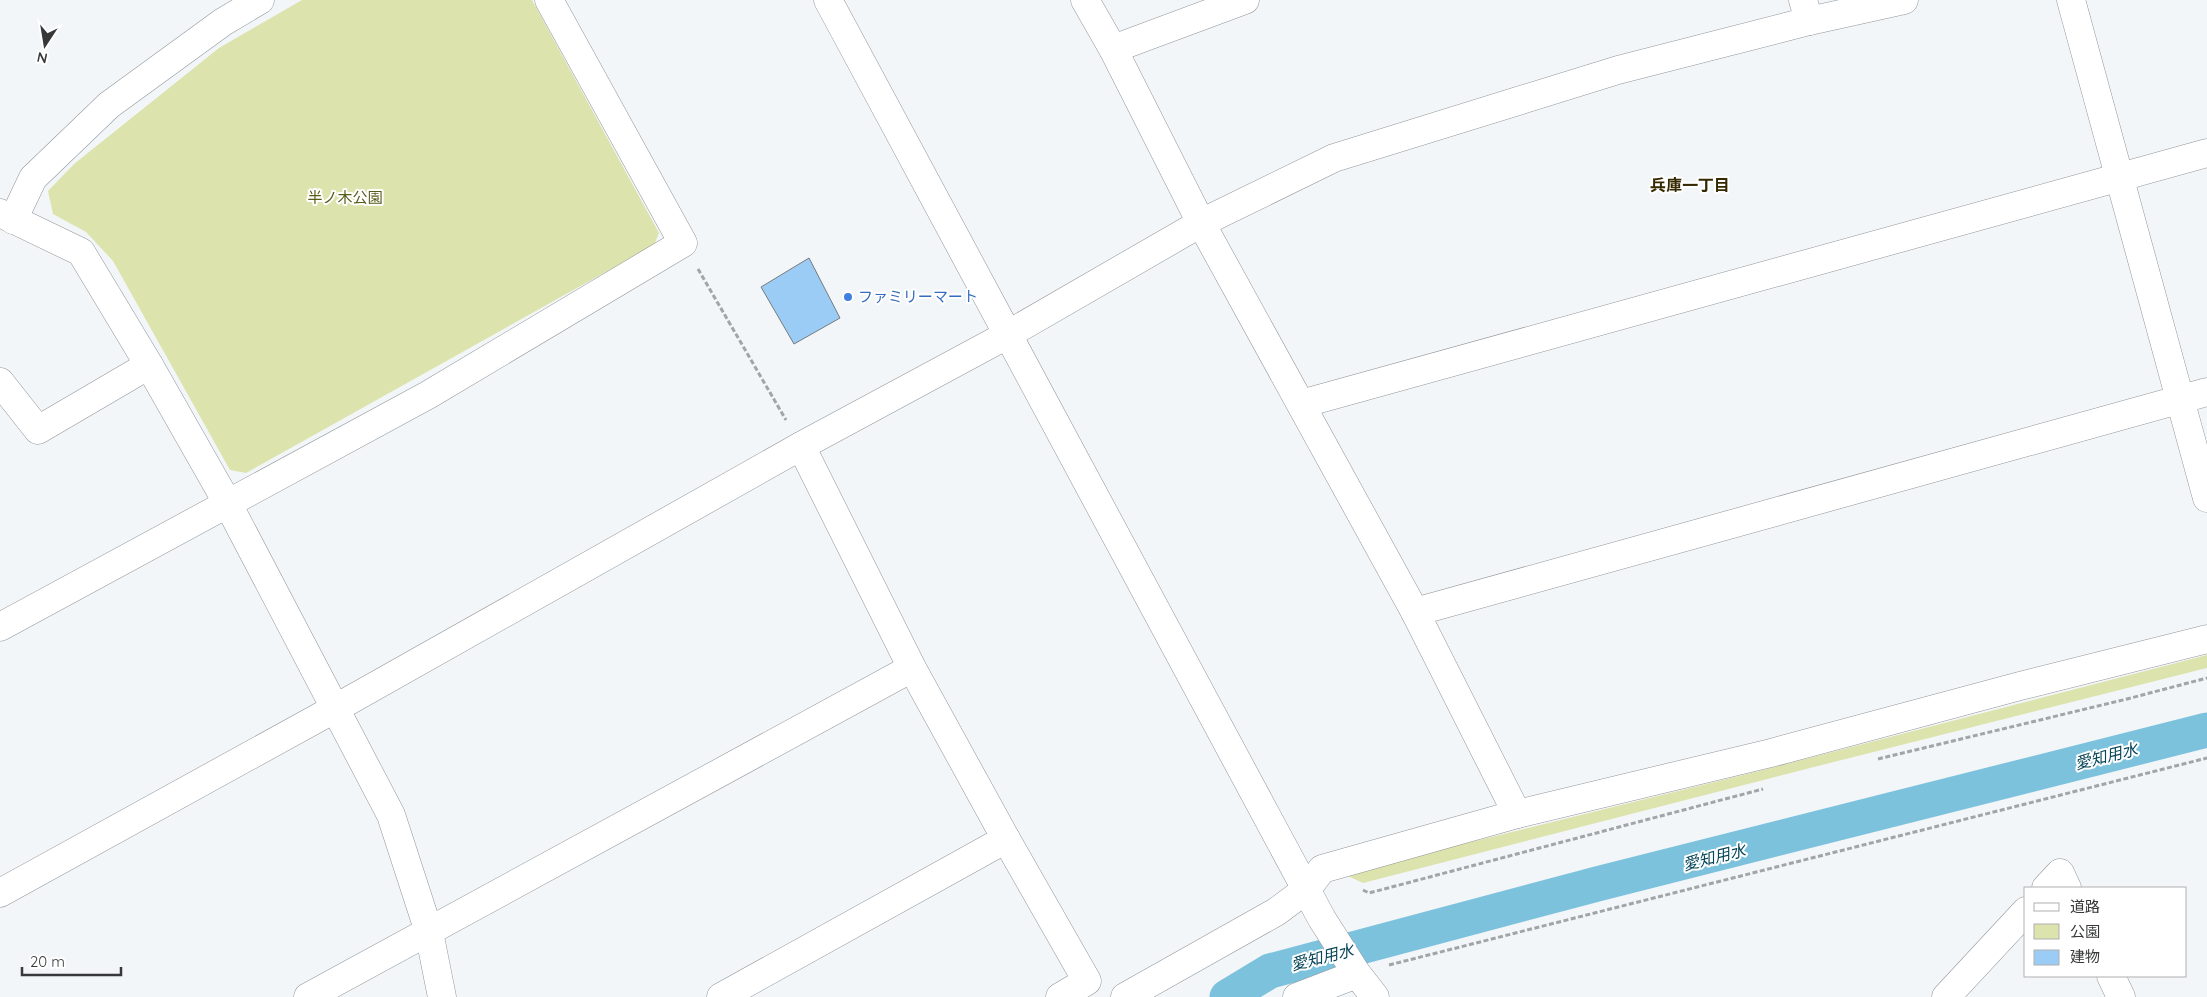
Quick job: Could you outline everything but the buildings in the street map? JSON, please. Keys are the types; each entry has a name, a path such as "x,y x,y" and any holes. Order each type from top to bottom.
{"street":[{"path":"260,0 223,22 109,105 33,178 7,216 81,252 149,365 228,504 391,815 429,932 442,997"},
{"path":"0,627 428,395 683,243 549,0"},
{"path":"828,0 1008,335 1315,879 1322,919 1357,974 1375,997"},
{"path":"1085,0 1201,223 1415,612 1516,814"},
{"path":"1112,49 1245,0"},
{"path":"0,893 336,708 801,446 1008,335 1201,223 1334,158 1806,11 1904,0"},
{"path":"2071,0 2207,498"},
{"path":"1302,404 2207,153"},
{"path":"0,382 38,430 149,365"},
{"path":"1415,612 2207,392"},
{"path":"801,446 912,668 1087,981 1060,997"},
{"path":"1125,997 1276,912 1315,879 1516,814 1771,753 2020,686 2207,639"},
{"path":"308,997 912,668"},
{"path":"721,997 1006,839"},
{"path":"2047,887 2060,873 2067,887"},
{"path":"1946,997 2024,913"},
{"path":"1297,997 1357,974"},
{"path":"2112,977 2122,997"}],"path":[{"path":"683,243 801,446"},
{"path":"1873,760 2207,678"},
{"path":"1357,974 2207,758"},
{"path":"1315,879 1369,893 1769,788"}],"green space":[{"name":"半ノ木公園","path":"302,0 532,0 659,233 654,245 246,473 230,470 113,261 86,232 53,214 48,191 74,164 219,48"},
{"path":"2207,655 2207,668 1363,883 1348,876 1353,871 1755,772"}],"waterway":[{"name":"愛知用水","path":"1227,997 1270,971 1601,883 2207,730"}],"place":[{"name":"ファミリーマート","path":"848,297"}],"district":[{"name":"兵庫一丁目","path":"1690,185"}]}
